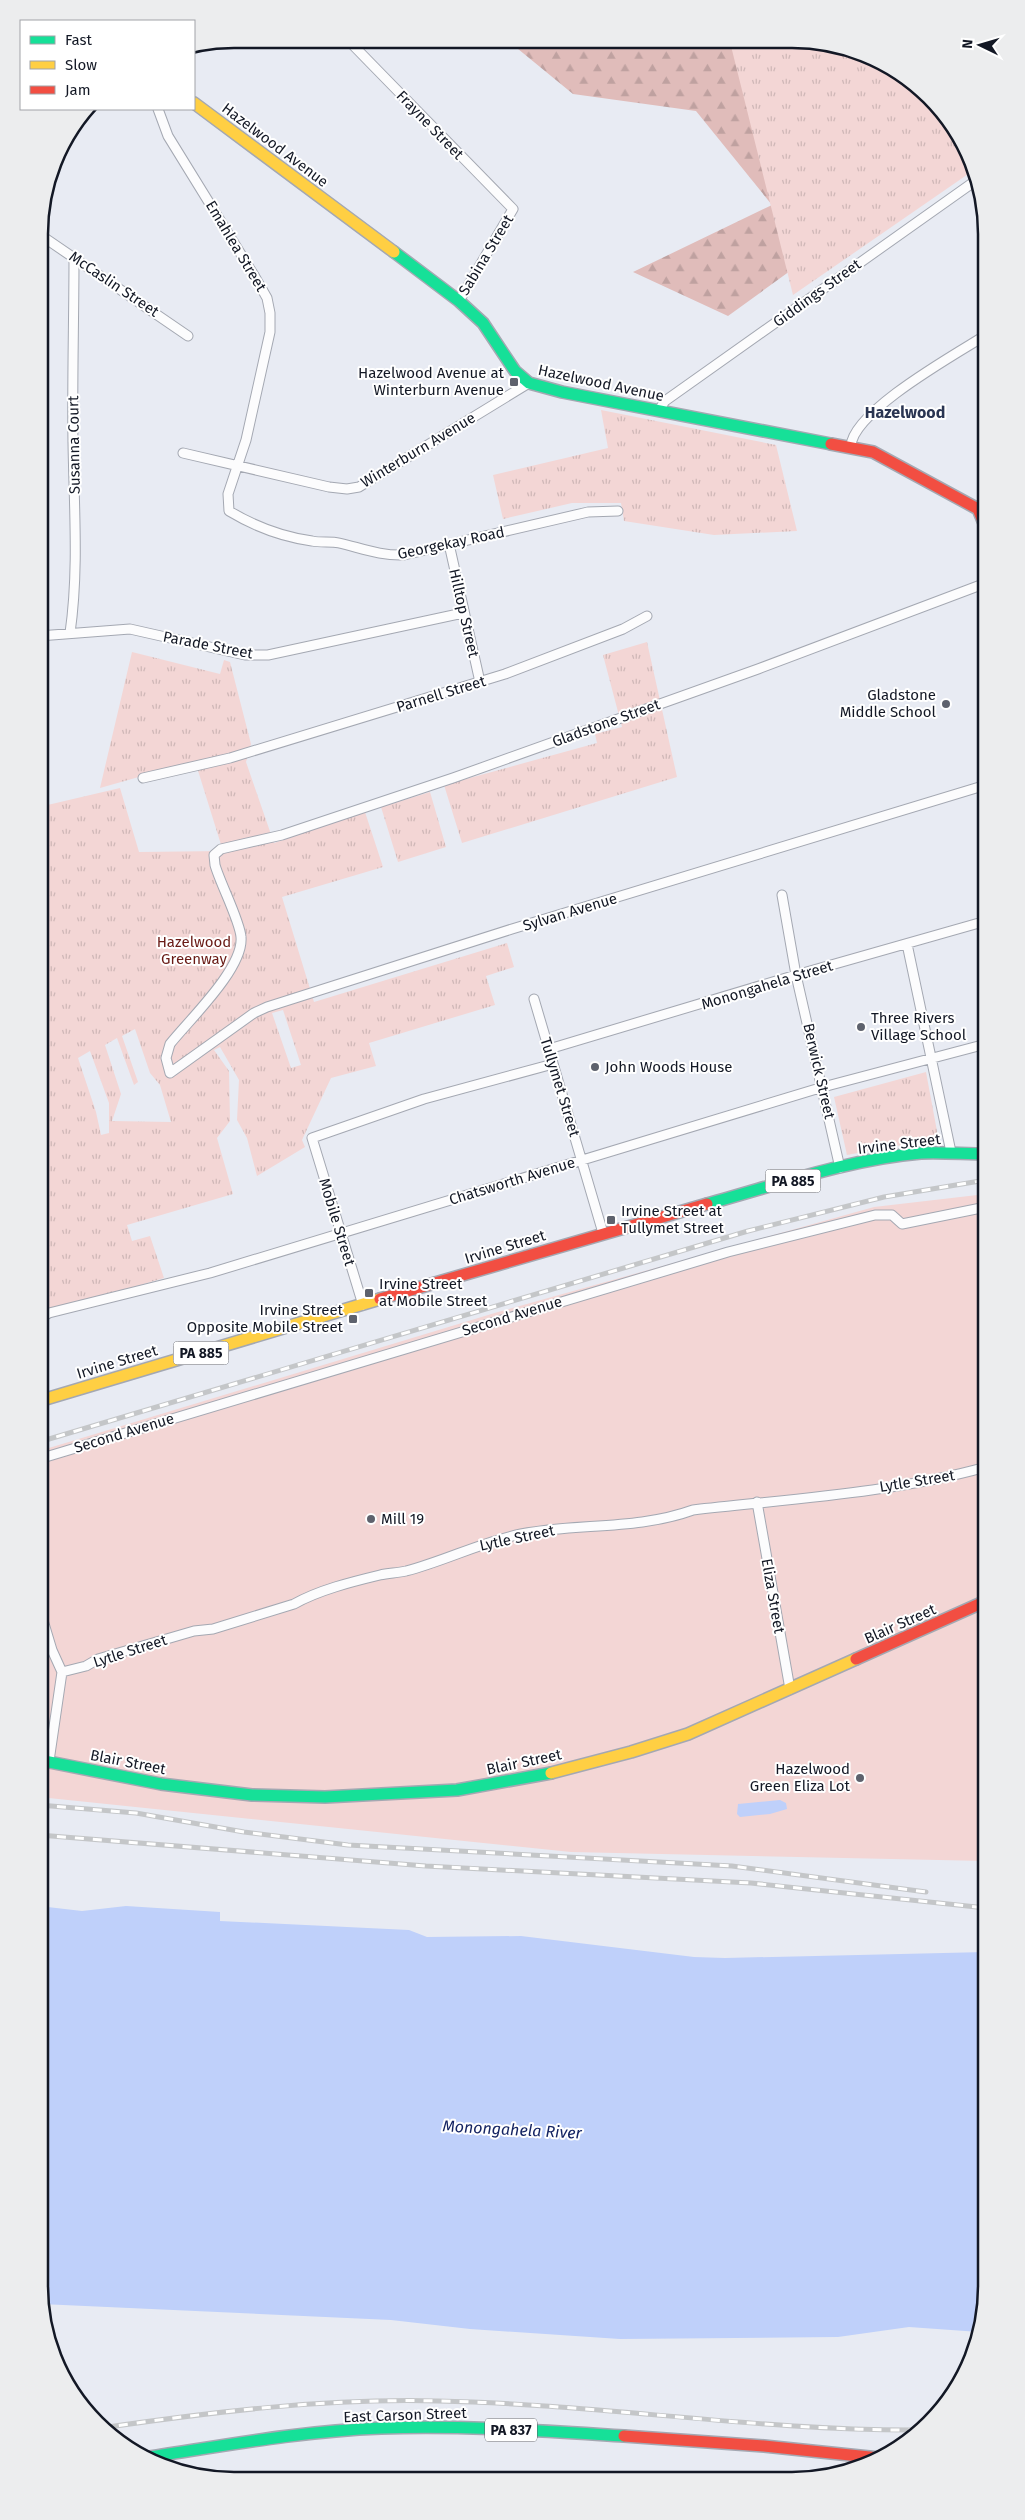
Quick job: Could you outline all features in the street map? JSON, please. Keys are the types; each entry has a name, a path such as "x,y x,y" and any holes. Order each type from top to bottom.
{"main road":[{"name":"Hazelwood Avenue","path":"195,104 458,301 483,324 515,371 528,383 851,446 873,452 978,509"},
{"name":"Irvine Street","path":"48,1397 603,1233 840,1168 896,1156 951,1152 978,1154"},
{"name":"Blair Street","path":"48,1762 161,1784 252,1795 325,1797 457,1790 545,1774 660,1744 688,1734 978,1605"},
{"name":"East Carson Street","path":"157,2456 282,2437 377,2428 436,2427 615,2435 810,2449 867,2456"}],"street":[{"name":"Frayne Street","path":"355,48 513,209"},
{"name":"Emahlea Street","path":"158,110 168,136 267,298 270,313 270,332 246,440 228,494 229,510"},
{"name":"Giddings Street","path":"659,410 665,401 971,184"},
{"name":"Sabina Street","path":"458,301 513,209"},
{"name":"McCaslin Street","path":"48,240 188,336"},
{"name":"Susanna Court","path":"70,633 76,591 73,442 74,257"},
{"path":"851,446 851,438 872,412 892,395 978,340"},
{"name":"Winterburn Avenue","path":"183,453 329,487 347,489 359,486 528,383"},
{"name":"Georgekay Road","path":"229,510 259,526 293,537 313,542 338,543 388,556 404,555 588,512 618,511"},
{"name":"Hilltop Street","path":"449,544 480,682"},
{"name":"Gladstone Street","path":"170,1073 166,1058 170,1044 229,972 240,950 242,936 215,865 214,855 221,849 282,835 453,778 758,669 978,586"},
{"name":"Parade Street","path":"48,635 130,629 245,655 268,655 463,613"},
{"name":"Parnell Street","path":"143,778 230,758 480,682 623,629 647,616"},
{"name":"Sylvan Avenue","path":"170,1073 254,1013 267,1007 512,929 978,787"},
{"name":"Berwick Street","path":"782,894 796,975 840,1168"},
{"name":"Monongahela Street","path":"549,1049 796,975 978,923"},
{"path":"907,944 951,1152"},
{"name":"Tullymet Street","path":"534,999 603,1233"},
{"name":"Chatsworth Avenue","path":"48,1314 210,1273 823,1087 978,1046"},
{"name":"Mobile Street","path":"363,1305 312,1138 424,1099 553,1064"},
{"name":"Second Avenue","path":"48,1456 728,1252 875,1215 892,1215 902,1224 978,1209"},
{"name":"Lytle Street","path":"62,1672 86,1666 98,1659 194,1630 213,1629 294,1604 314,1594 379,1575 405,1571 458,1555 478,1546 521,1534 642,1521 676,1516 693,1510 907,1484 957,1475 978,1468"},
{"name":"Eliza Street","path":"757,1502 790,1689"},
{"path":"48,1637 62,1672 48,1741"}],"green space":[{"path":"517,48 816,49 851,57 884,72 905,86 939,120 957,150 728,316 633,272 772,205 696,111 573,94"},
{"path":"731,48 816,49 851,57 884,72 905,86 939,120 953,141 968,174 793,295"},
{"path":"601,410 776,445 797,531 714,535 624,521 621,503 572,503 503,519 493,475 608,448"},
{"path":"647,642 677,777 462,843 444,785 597,743 595,734 622,727 603,655"},
{"name":"Hazelwood Greenway","path":"132,652 220,674 224,660 230,662 251,744 246,762 274,843 365,812 383,867 282,897 314,1002 507,943 514,967 486,976 495,1005 369,1043 376,1066 331,1078 302,1140 305,1147 257,1176 247,1138 237,1120 239,1080 220,1047 214,1050 229,1071 230,1121 217,1138 233,1194 127,1225 132,1241 150,1236 164,1278 48,1312 48,805 120,788 139,852 223,851 195,761 100,788","holes":["283,1010 301,1065 291,1068 272,1013","135,1029 150,1073 160,1085 171,1122 112,1121 121,1094 105,1045 117,1038 134,1085 138,1082 122,1036","90,1051 109,1103 109,1133 101,1135 96,1112 78,1058"]},
{"path":"430,792 446,847 398,862 381,807"},
{"path":"926,1072 939,1142 895,1146 847,1155 834,1097"},
{"path":"978,1195 978,1861 571,1852 48,1798 48,1448 498,1312 874,1207"}],"water":[{"path":"780,1800 786,1803 787,1809 770,1814 740,1817 737,1814 738,1804"},
{"name":"Monongahela River","path":"126,1906 220,1912 220,1921 409,1930 427,1937 521,1936 694,1957 725,1958 978,1952 978,2286 972,2331 909,2327 838,2337 620,2339 470,2329 391,2320 48,2304 48,1907 82,1911"}],"railway":[{"path":"48,1439 748,1231 884,1197 978,1181"},
{"path":"48,1806 136,1813 244,1832 348,1845 732,1866 926,1892"},
{"path":"48,1836 426,1866 751,1883 978,1907"},
{"path":"112,2427 269,2407 353,2402 438,2401 559,2407 799,2426 910,2430"}],"traffic: fast":[{"path":"394,252 459,301 483,323 515,371 529,383 562,392 831,444"},
{"path":"707,1204 840,1167 894,1156 921,1153 978,1154"},
{"path":"48,1762 161,1784 252,1795 325,1797 457,1790 551,1773"},
{"path":"157,2456 321,2432 381,2428 533,2430 624,2436"}],"traffic: slow":[{"path":"195,104 394,252"},
{"path":"48,1398 380,1299"},
{"path":"551,1773 631,1752 688,1734 856,1659"}],"traffic: jam":[{"path":"831,444 873,452 978,509"},
{"path":"380,1299 707,1204"},
{"path":"856,1659 978,1605"},
{"path":"624,2436 764,2446 866,2457"}],"place":[{"name":"Hazelwood Avenue at Winterburn Avenue","path":"514,382"},
{"name":"Gladstone Middle School","path":"946,704"},
{"name":"Three Rivers Village School","path":"861,1027"},
{"name":"John Woods House","path":"595,1067"},
{"name":"Irvine Street at Tullymet Street","path":"611,1220"},
{"name":"Irvine Street at Mobile Street","path":"369,1293"},
{"name":"Irvine Street Opposite Mobile Street","path":"353,1319"},
{"name":"Mill 19","path":"371,1519"},
{"name":"Hazelwood Green Eliza Lot","path":"860,1778"}],"district":[{"name":"Hazelwood","path":"905,412"}]}
